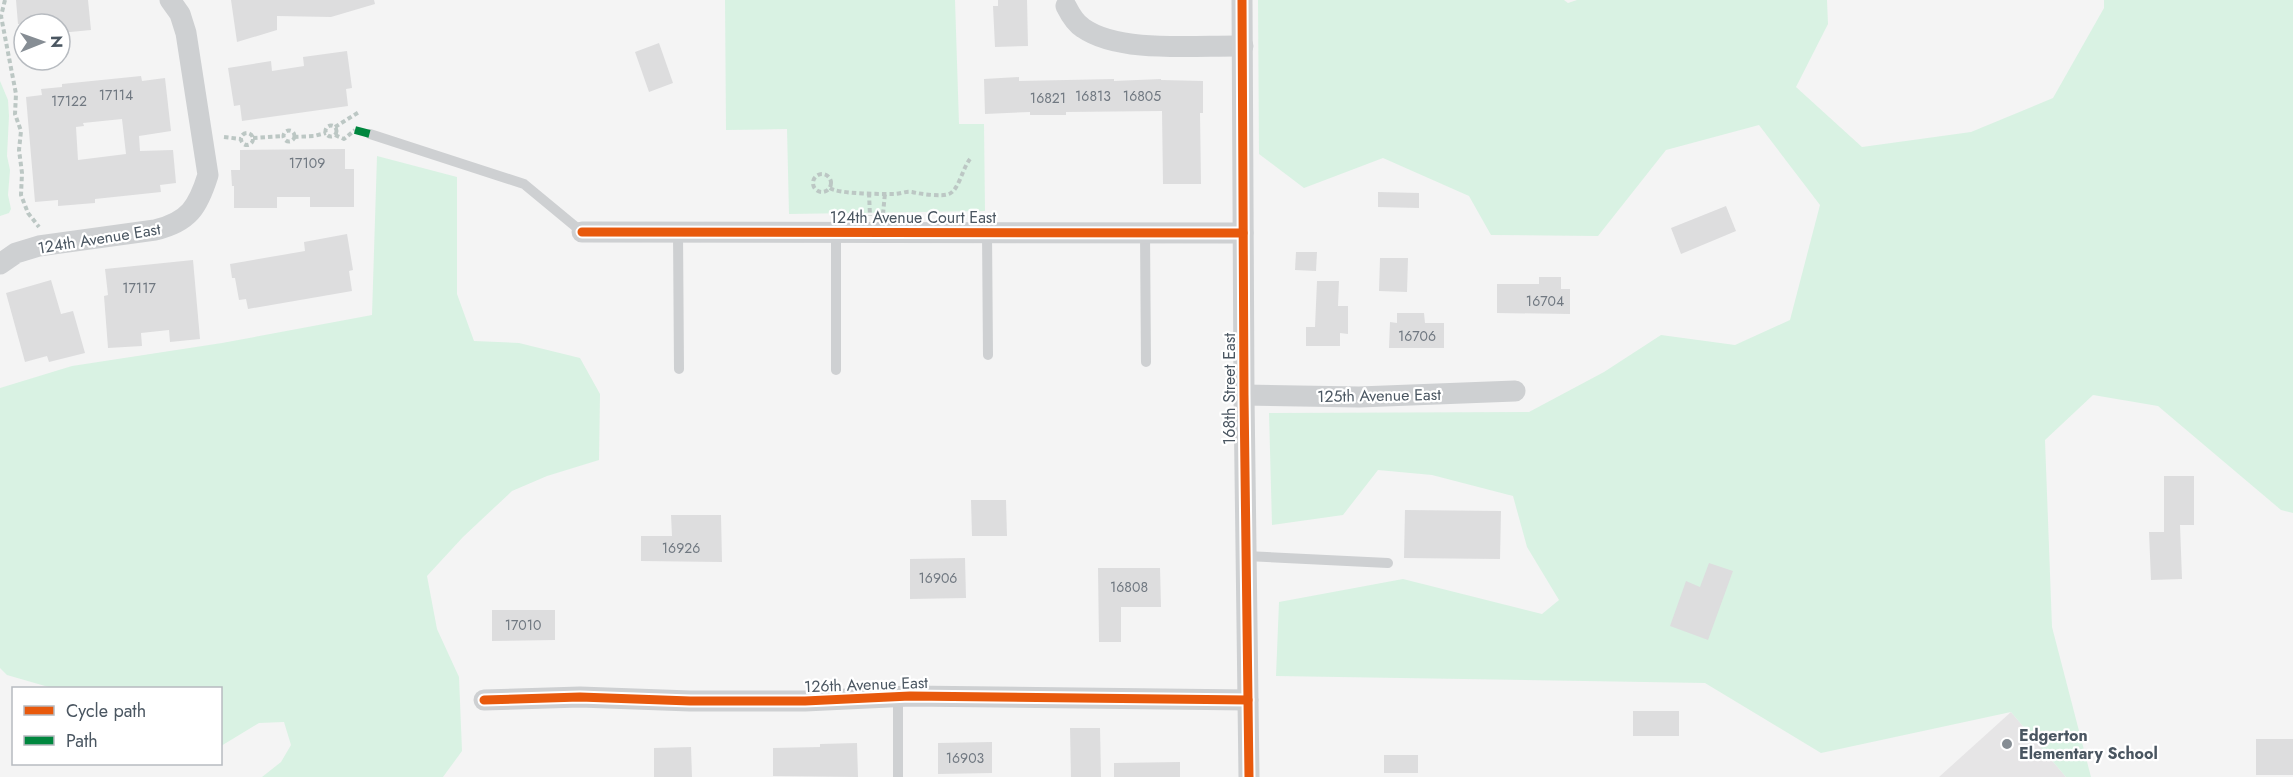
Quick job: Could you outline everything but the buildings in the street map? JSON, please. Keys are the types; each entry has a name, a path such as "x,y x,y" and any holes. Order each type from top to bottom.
{"street":[{"name":"124th Avenue East","path":"0,264 16,253 39,246 172,226 190,214 201,197 208,175 186,33 180,14 170,0"},
{"name":"168th Street East","path":"1242,0 1249,777"},
{"path":"1066,3 1081,27 1100,38 1131,45 1243,46"},
{"name":"124th Avenue Court East","path":"582,232 1243,233"},
{"name":"125th Avenue East","path":"1244,395 1359,397 1515,391"},
{"name":"126th Avenue East","path":"484,700 580,697 690,701 804,701 898,697 1248,700"}],"lane":[{"path":"370,134 524,184 582,232"},
{"path":"678,232 679,369"},
{"path":"836,232 836,370"},
{"path":"987,232 988,355"},
{"path":"1145,233 1146,362"},
{"path":"1246,555 1388,563"},
{"path":"898,697 898,777"}],"path":[{"path":"5,0 1,16 16,94 15,114 21,131 19,150 22,173 21,195 24,206 39,227"},
{"path":"326,133 328,127 334,127 359,112"},
{"path":"334,127 335,135"},
{"path":"283,136 285,131 289,130 294,137"},
{"path":"283,136 285,141 289,142 294,137 326,133 344,139 355,130"},
{"path":"224,137 241,138 246,133 252,134 253,138"},
{"path":"253,138 283,136"},
{"path":"241,138 242,142 247,145 252,142 253,138"},
{"path":"830,188 836,192 852,194 908,192 946,196 954,190 962,170 970,159"},
{"path":"823,174 829,177 830,188 823,193 817,191 813,183 815,177 823,174"}],"shaded area":[{"name":"Edgerton Elementary School","path":"2011,712 2066,777 1939,777"}],"green space":[{"path":"725,0 955,0 959,124 984,124 985,211 789,214 787,129 726,130"},
{"path":"1258,0 1564,0 1568,3 1577,0 1827,0 1828,24 1796,87 1862,147 1971,132 2053,98 2104,8 2104,0 2293,0 2293,513 2281,510 2158,406 2093,395 2045,440 2052,627 2091,777 2066,777 2011,712 1821,753 1705,683 1276,676 1279,602 1403,579 1542,614 1559,600 1527,547 1513,496 1432,475 1378,470 1343,515 1272,525 1269,413 1529,412 1604,372 1661,335 1735,345 1790,320 1820,205 1759,125 1666,150 1598,236 1491,235 1469,196 1383,158 1304,188 1259,154"},
{"path":"0,81 8,100 7,156 10,170 8,195 11,209 9,213 0,216"},
{"path":"377,156 457,177 457,294 474,341 519,343 580,358 600,394 599,460 547,476 512,491 463,537 427,576 437,629 459,677 462,751 443,777 262,777 281,762 291,745 284,722 259,723 222,745 222,687 49,687 7,675 0,668 0,388 72,366 222,343 372,315"}],"marked path":[{"path":"355,130 370,134"}],"cycle path":[{"path":"1242,0 1249,777"},
{"path":"582,232 1243,233"},
{"path":"484,700 580,697 690,701 805,701 910,696 1248,700"}],"place":[{"name":"Edgerton Elementary School","path":"2007,744"}]}
